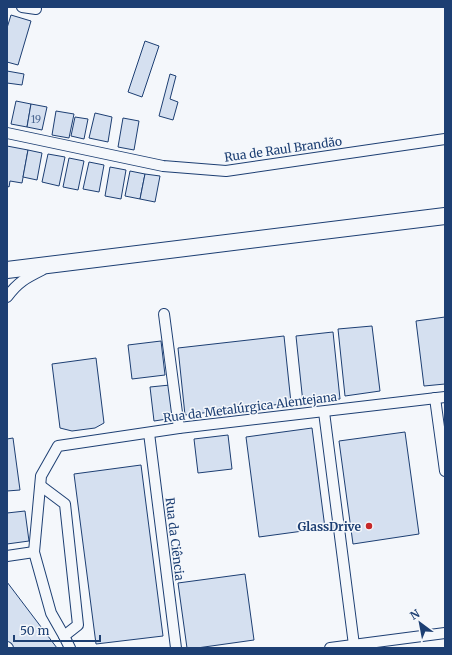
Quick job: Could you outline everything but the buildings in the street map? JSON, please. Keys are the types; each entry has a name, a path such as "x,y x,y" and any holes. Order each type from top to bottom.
{"main road":[{"path":"7,270 445,216"}],"street":[{"path":"22,7 36,9"},
{"name":"Rua de Raul Brandão","path":"7,132 163,166 226,171 445,139"},
{"path":"7,297 14,286 23,279 53,265"},
{"path":"164,314 179,428"},
{"path":"440,397 445,471"},
{"name":"Rua da Metalúrgica Alentejana","path":"41,486 41,476 58,446 179,428 324,412 440,397"},
{"path":"324,412 354,645"},
{"name":"Rua da Ciência","path":"149,433 176,648"},
{"path":"41,486 34,552 50,613 70,648"},
{"path":"41,486 65,504 78,625 64,636"},
{"path":"7,556 34,552"},
{"path":"330,648 445,633"}],"place":[{"name":"GlassDrive","path":"369,526"}]}
